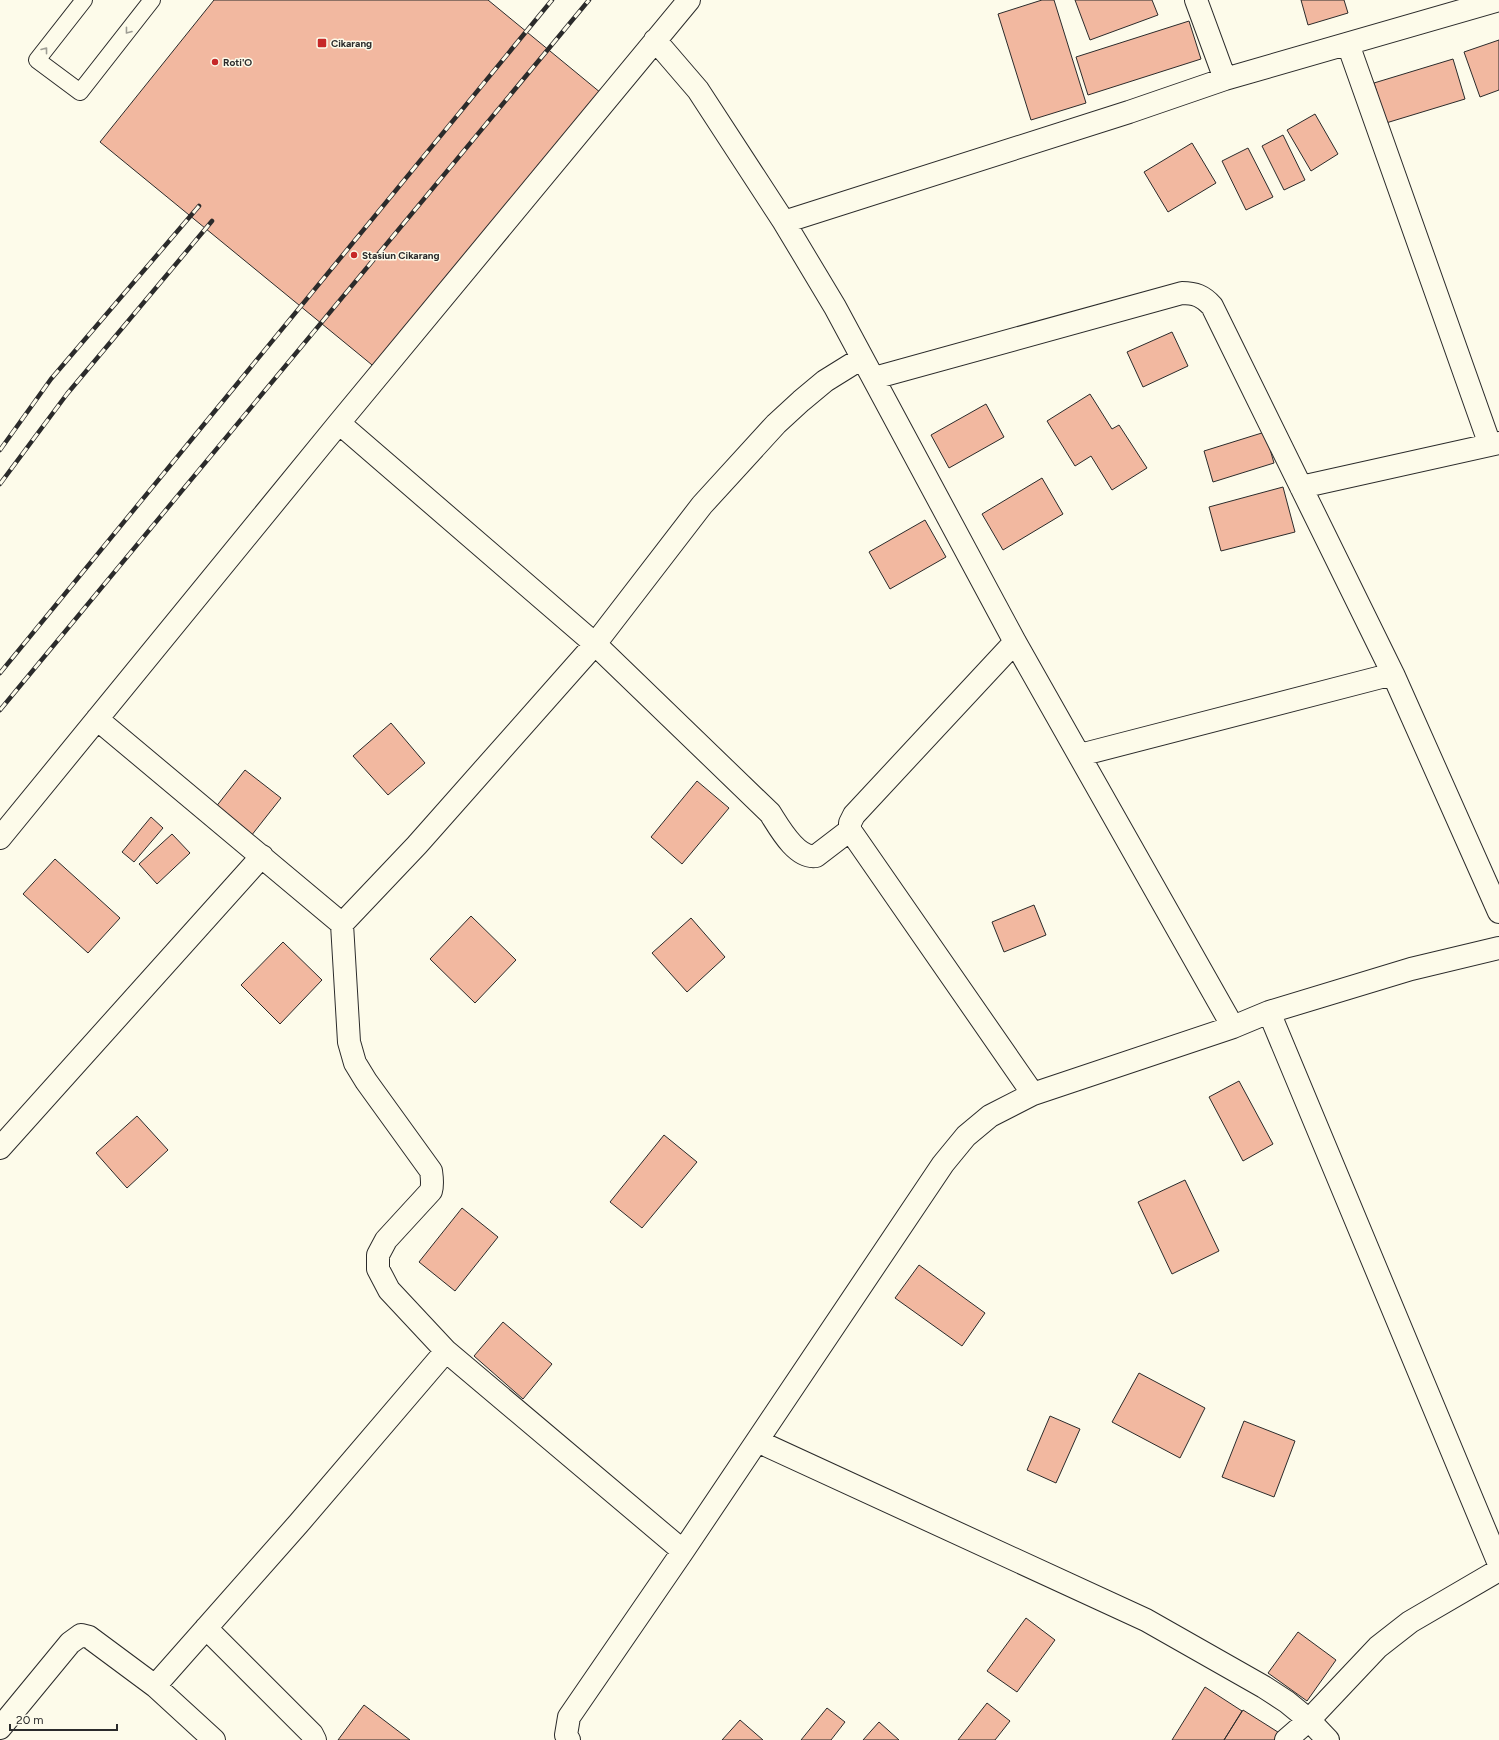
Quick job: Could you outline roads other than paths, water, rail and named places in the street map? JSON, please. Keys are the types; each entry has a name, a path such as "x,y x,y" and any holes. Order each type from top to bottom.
{"street":[{"path":"0,838 339,422 689,0"},
{"path":"1196,0 1225,79"},
{"path":"784,222 1129,112 1225,79 1499,0"},
{"path":"655,40 698,90 784,222 874,378 1015,642 1080,754 1233,1027"},
{"path":"1301,487 1495,444 1348,44"},
{"path":"874,378 1182,293 1194,293 1205,298 1212,306 1393,674 1499,912"},
{"path":"342,924 417,845 595,644 702,505 776,424 800,401 825,381 862,358"},
{"path":"339,422 595,644 770,813 787,839 795,848 812,856 816,856 850,830"},
{"path":"1015,642 854,815 850,823 850,830 1033,1094"},
{"path":"1080,754 1393,674"},
{"path":"97,719 342,924 349,1042 355,1063 366,1081 431,1171 433,1185 431,1191 386,1240 378,1254 378,1269 389,1290 446,1351 683,1551"},
{"path":"0,1148 262,856"},
{"path":"569,1740 566,1735 569,1718 943,1164 966,1136 990,1116 1033,1094 1233,1027 1269,1012 1411,969 1499,948"},
{"path":"1269,1012 1499,1564"},
{"path":"155,1686 299,1523 446,1351"},
{"path":"757,1441 1146,1620 1264,1687 1287,1702 1309,1720 1328,1740"},
{"path":"1286,1740 1309,1720 1378,1647 1410,1622 1499,1570"},
{"path":"206,1628 312,1734 315,1740"},
{"path":"0,1728 70,1643 81,1635 89,1637 155,1686 214,1740"}],"lane":[{"path":"84,0 37,60 80,92 152,0"}],"railway":[{"path":"0,673 552,0"},
{"path":"0,710 589,0"},
{"path":"0,450 51,379 199,206"},
{"path":"0,484 67,394 212,221"}],"place":[{"name":"Cikarang","path":"322,43"},
{"name":"Roti'O","path":"215,62"},
{"name":"Stasiun Cikarang","path":"354,255"}]}
